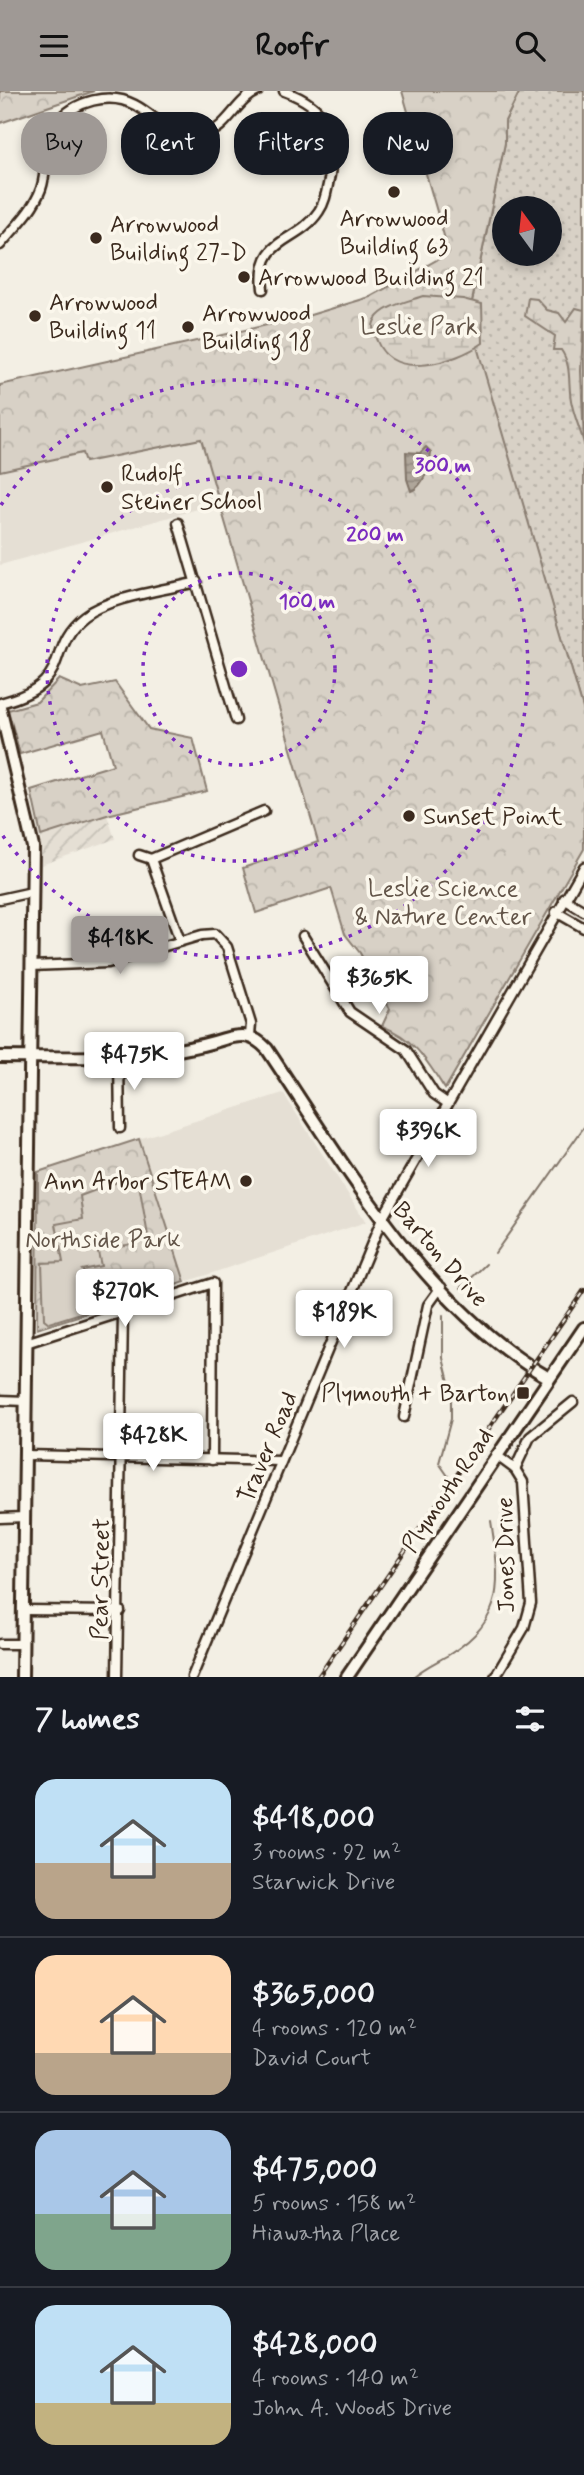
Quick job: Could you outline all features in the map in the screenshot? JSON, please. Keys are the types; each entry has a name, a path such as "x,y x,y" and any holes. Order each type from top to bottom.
{"main road":[{"path":"0,705 32,835 29,1342 22,1677"},
{"path":"0,1058 168,1055 250,1035"},
{"name":"Barton Drive","path":"250,1035 267,1049 382,1219 441,1287 492,1341 549,1378"},
{"name":"Plymouth Road","path":"347,1677 584,1328"}],"street":[{"path":"0,245 38,195 44,178 46,144 53,128 62,117 77,107 94,100 122,101 136,106 172,132 200,135 222,126 244,100 258,91"},
{"path":"264,289 263,267 272,248 307,225 322,205 333,157 330,132 321,113 309,103 284,91"},
{"path":"178,523 236,720"},
{"path":"0,705 25,697 46,681 70,631 85,615 116,603 197,582"},
{"path":"139,855 151,859 264,811"},
{"path":"151,859 180,941"},
{"name":"Traver Road","path":"192,1677 382,1219 584,867"},
{"path":"0,899 32,892"},
{"path":"564,899 584,911"},
{"path":"556,912 584,928"},
{"path":"31,966 108,963 211,933 223,940 251,1024 250,1035"},
{"path":"303,936 350,1012 358,1021 405,1050 434,1094 447,1103"},
{"path":"119,1057 120,1128"},
{"path":"29,1342 214,1283 212,1459"},
{"path":"404,1417 428,1305 441,1287"},
{"name":"Pear Street","path":"117,1677 123,1314"},
{"path":"0,1400 26,1401"},
{"name":"Jones Drive","path":"515,1469 530,1437 573,1402"},
{"path":"25,1455 281,1461"},
{"name":"Jones Drive","path":"495,1677 524,1628 531,1603 528,1523 523,1482 515,1469 496,1455"},
{"path":"0,1518 24,1517"},
{"path":"23,1610 120,1611"},
{"path":"0,1644 23,1644"}],"shaded area":[{"name":"Rudolf Steiner School","path":"201,439 219,503 0,565 0,471 83,453 86,462"},
{"path":"426,447 431,452 428,469 423,480 411,491 407,479 406,452 420,453"},
{"path":"107,815 115,839 41,865 41,836"},
{"name":"Ann Arbor STEAM","path":"283,1093 366,1222 185,1282 139,1139"}],"green space":[{"path":"0,91 94,91 32,112 21,112 21,116 0,123"},
{"path":"402,91 520,91 505,121 505,143 471,306 466,309 584,712 584,849 445,1089 426,1060 411,1044 382,1026 390,1009 360,953 345,934 331,888 256,913 243,868 318,842 201,439 85,462 82,453 0,471 0,385 307,316 370,297 449,253 426,175 453,175 453,112 408,112"},
{"path":"520,91 584,91 584,712 465,309 471,306 492,205 492,266 562,266 562,196 494,196 505,143 505,121"},
{"name":"Leslie Park","path":"423,296 463,299 482,304 483,343 442,362 426,365 410,365 385,354 374,333 375,320 390,308"},
{"path":"528,298 537,299 547,310 559,313 566,322 576,308 584,310 581,371 584,444 572,405 565,357 561,350 553,350 555,336 525,316"},
{"path":"59,679 82,689 115,682 149,729 193,738 207,791 107,815 41,836 31,790 113,765 103,730 20,754 8,710 37,702"},
{"name":"Northside Park","path":"139,1139 185,1282 37,1329 38,1172"},
{"path":"133,1176 138,1178 148,1236 122,1246 95,1238 101,1266 82,1270 96,1286 100,1307 49,1323 44,1319 42,1263 63,1262 56,1224 83,1219 80,1196"}],"waterway":[{"path":"495,1253 584,1127"},
{"path":"461,1288 486,1264"},
{"path":"443,1316 443,1358 451,1390 451,1419 439,1463 448,1476"},
{"path":"413,1677 468,1641 482,1627 490,1612 497,1580 491,1521"}],"railway":[{"path":"318,1677 584,1290"}],"place":[{"name":"Arrowwood Building 63","path":"394,192"},
{"name":"Arrowwood Building 27-D","path":"96,238"},
{"name":"Arrowwood Building 21","path":"244,277"},
{"name":"Arrowwood Building 11","path":"35,316"},
{"name":"Arrowwood Building 18","path":"188,327"},
{"name":"Rudolf Steiner School","path":"107,487"},
{"name":"Sunset Point","path":"409,816"},
{"name":"Ann Arbor STEAM","path":"246,1181"},
{"name":"Plymouth + Barton","path":"523,1393"}],"park label":[{"name":"Leslie Science & Nature Center","path":"443,902"}]}
